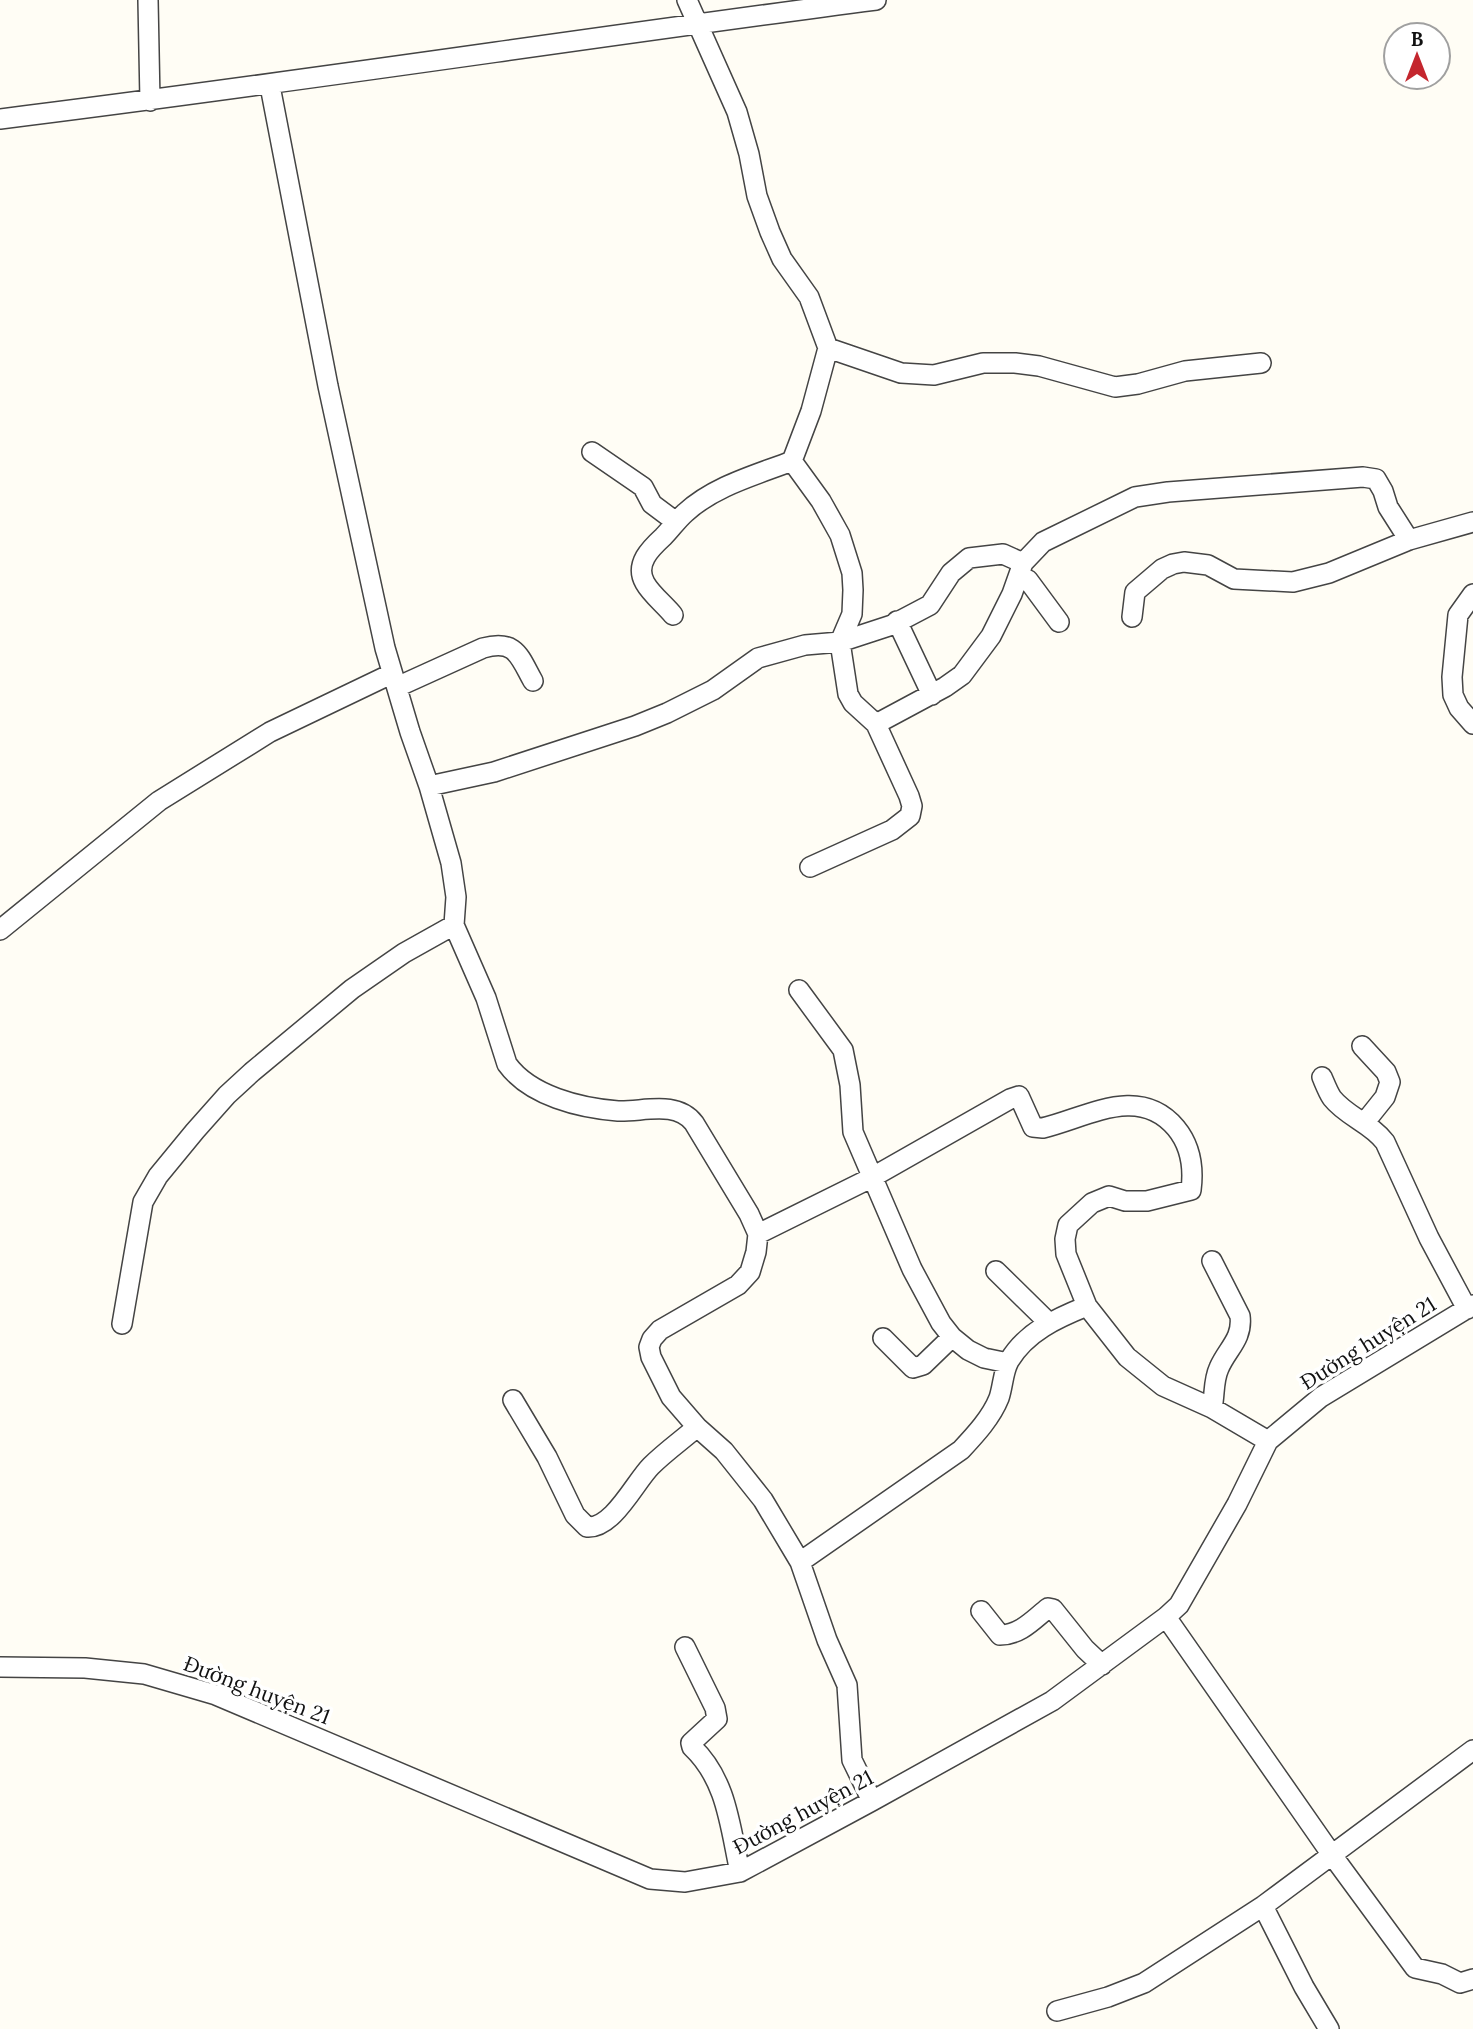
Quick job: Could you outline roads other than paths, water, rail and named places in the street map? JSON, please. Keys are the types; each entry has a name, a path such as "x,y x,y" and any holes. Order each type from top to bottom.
{"street":[{"path":"148,0 150,101"},
{"path":"673,615 643,582 642,567 651,546 686,512 726,487 792,461 811,411 828,348 809,297 782,259 769,232 757,197 737,112 687,0"},
{"path":"0,119 270,86 876,0"},
{"path":"270,86 328,386 394,681 429,786 454,881 454,925 486,998 507,1063 514,1073 533,1087 577,1103 620,1111 672,1109 688,1116 729,1178 758,1234 752,1266 745,1278 728,1293 660,1330 649,1347 671,1398 697,1427 724,1451 763,1500 800,1562 846,1685 852,1760 872,1801"},
{"path":"828,348 901,373 933,375 984,363 1015,363 1039,366 1115,387 1139,384 1185,371 1261,363"},
{"path":"592,452 643,487 652,504 676,522"},
{"path":"792,461 821,500 840,535 852,573 852,614 840,642 848,694 853,703 876,724 912,806 910,816 892,830 810,867"},
{"path":"876,724 932,695 970,665 991,636 1021,570 1043,542 1135,497 1363,477 1376,479 1388,507 1409,540"},
{"path":"1132,617 1135,592 1150,577 1172,564 1184,562 1208,565 1234,579 1293,582 1329,573 1409,540 1473,522"},
{"path":"429,786 494,772 635,726 713,690 758,658 805,645 858,638 930,605 951,573 969,558 1003,554 1021,570 1059,622"},
{"path":"1473,594 1458,615 1452,677 1453,695 1459,708 1473,724"},
{"path":"897,621 932,695"},
{"path":"0,930 159,801 270,732 394,681 498,644 517,652 533,681"},
{"path":"122,1324 143,1202 158,1176 195,1131 252,1072 352,989 404,953 454,925"},
{"path":"799,990 843,1050 850,1084 853,1132 912,1269 941,1323 953,1337 984,1358 1008,1363"},
{"path":"1362,1046 1386,1072 1390,1082 1385,1097 1366,1122"},
{"path":"1322,1077 1332,1098 1348,1113 1366,1122 1385,1142 1419,1219 1470,1307"},
{"path":"758,1234 871,1178 1019,1096 1033,1127 1043,1128 1113,1107 1133,1104 1154,1109 1169,1119 1189,1148 1193,1177 1191,1189 1147,1202 1125,1201 1109,1196 1092,1203 1068,1225 1066,1254 1087,1306 1127,1357 1146,1374 1186,1398 1212,1408 1268,1441"},
{"path":"1212,1261 1240,1316 1241,1325 1237,1340 1217,1370 1212,1408"},
{"path":"996,1271 1049,1323"},
{"path":"800,1562 961,1450 976,1434 999,1398 1008,1363 1029,1337 1049,1323 1087,1306"},
{"name":"Đường huyện 21","path":"0,1667 85,1668 144,1674 216,1695 650,1879 684,1882 740,1872 1052,1701 1166,1617 1179,1605 1237,1504 1268,1441 1321,1397 1470,1307"},
{"path":"883,1338 913,1368 923,1365 941,1345 953,1337"},
{"path":"513,1400 547,1457 575,1515 587,1527 601,1525 633,1492 650,1467 697,1427"},
{"path":"981,1611 1000,1635 1009,1635 1031,1623 1048,1608 1054,1609 1085,1649 1102,1665"},
{"path":"1166,1617 1332,1855 1415,1968 1442,1974 1460,1983 1473,1979"},
{"path":"685,1647 715,1708 717,1719 691,1742 692,1747 713,1772 720,1787 740,1872"},
{"path":"1057,2011 1108,1997 1144,1983 1263,1906 1473,1750"},
{"path":"1263,1906 1304,1987 1329,2029"}]}
